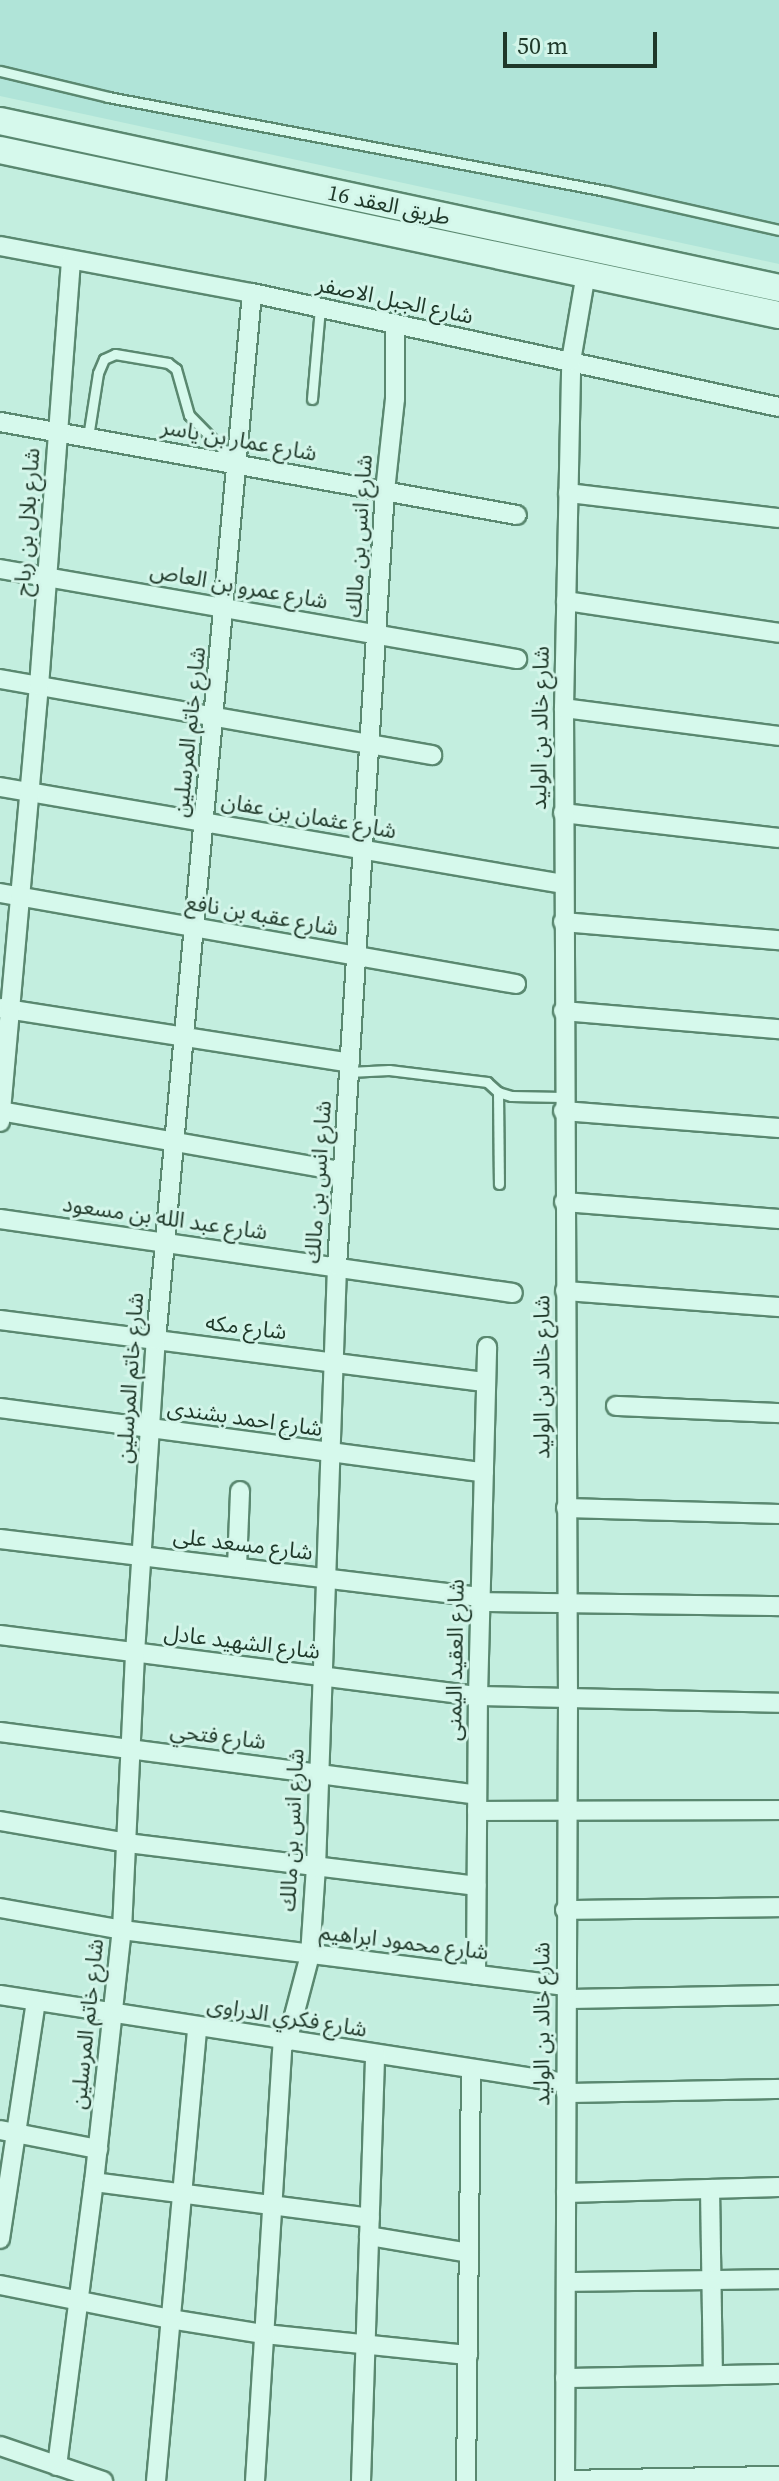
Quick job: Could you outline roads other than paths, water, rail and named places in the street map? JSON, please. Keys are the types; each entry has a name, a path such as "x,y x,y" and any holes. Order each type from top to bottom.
{"street":[{"name":"طريق العقد 16","path":"0,121 779,288"},
{"name":"طريق العقد 16","path":"0,150 779,315"},
{"name":"شارع الجبل الاصفر","path":"0,246 252,293 779,407"},
{"name":"شارع بلال بن رباح","path":"0,1122 4,1009 20,897 30,792 71,260"},
{"name":"شارع خالد بن الوليد","path":"565,2481 568,1700 563,813 571,361 586,273"},
{"name":"شارع خاتم المرسلين","path":"57,2466 94,2182 122,1930 135,1653 156,1340 193,927 226,608 252,293"},
{"name":"شارع انس بن مالك","path":"255,2481 285,2041 310,1955 316,1868 332,1362 385,491 395,399 395,325"},
{"name":"شارع عمار بن ياسر","path":"0,422 517,515"},
{"path":"568,493 779,518"},
{"name":"شارع عمرو بن العاص","path":"0,569 517,659"},
{"path":"566,601 779,633"},
{"path":"0,679 432,755"},
{"path":"564,708 779,736"},
{"name":"شارع عثمان بن عفان","path":"0,787 563,884"},
{"path":"563,813 779,838"},
{"name":"شارع عقبه بن نافع","path":"0,893 516,984"},
{"path":"563,922 779,940"},
{"path":"4,1009 184,1037 350,1068"},
{"path":"563,1011 779,1029"},
{"path":"563,1104 779,1128"},
{"path":"0,1111 342,1171"},
{"path":"564,1202 779,1219"},
{"name":"شارع عبد الله بن مسعود","path":"0,1219 513,1293"},
{"path":"565,1291 779,1307"},
{"name":"شارع مكه","path":"0,1320 486,1382"},
{"name":"شارع العقيد اليمنى","path":"476,1975 478,1696 487,1347"},
{"path":"616,1406 779,1413"},
{"name":"شارع احمد بشندى","path":"0,1408 484,1473"},
{"path":"237,1567 240,1491"},
{"path":"566,1508 779,1514"},
{"name":"شارع مسعد على","path":"0,1539 480,1600 779,1606"},
{"name":"شارع الشهيد عادل","path":"0,1635 478,1696 779,1703"},
{"name":"شارع فتحي","path":"0,1732 319,1774 477,1803 567,1811 779,1810"},
{"path":"0,1821 127,1843 476,1886"},
{"path":"565,1910 779,1907"},
{"name":"شارع محمود ابراهيم","path":"0,1908 122,1930 476,1975 566,1992 779,1995"},
{"name":"شارع فكري الدراوى","path":"0,1995 566,2088 779,2089"},
{"path":"0,2239 8,2132 36,2001"},
{"path":"156,2481 197,2027"},
{"path":"361,2481 375,2055"},
{"path":"466,2481 471,2070"},
{"path":"8,2132 98,2149"},
{"path":"94,2182 272,2205 469,2253"},
{"path":"566,2193 779,2187"},
{"path":"710,2189 713,2374"},
{"path":"566,2282 779,2279"},
{"path":"0,2285 170,2319 264,2334 468,2355"},
{"path":"565,2378 779,2374"},
{"path":"0,2446 103,2481"},
{"path":"565,2481 779,2476"}],"lane":[{"path":"0,71 108,97 606,191 779,230"},
{"path":"312,399 320,308"},
{"path":"88,437 98,369 104,359 115,354 168,363 176,369 189,415 238,465"},
{"path":"350,1068 487,1082 498,1092 511,1096 563,1104"},
{"path":"498,1092 499,1184"}]}
